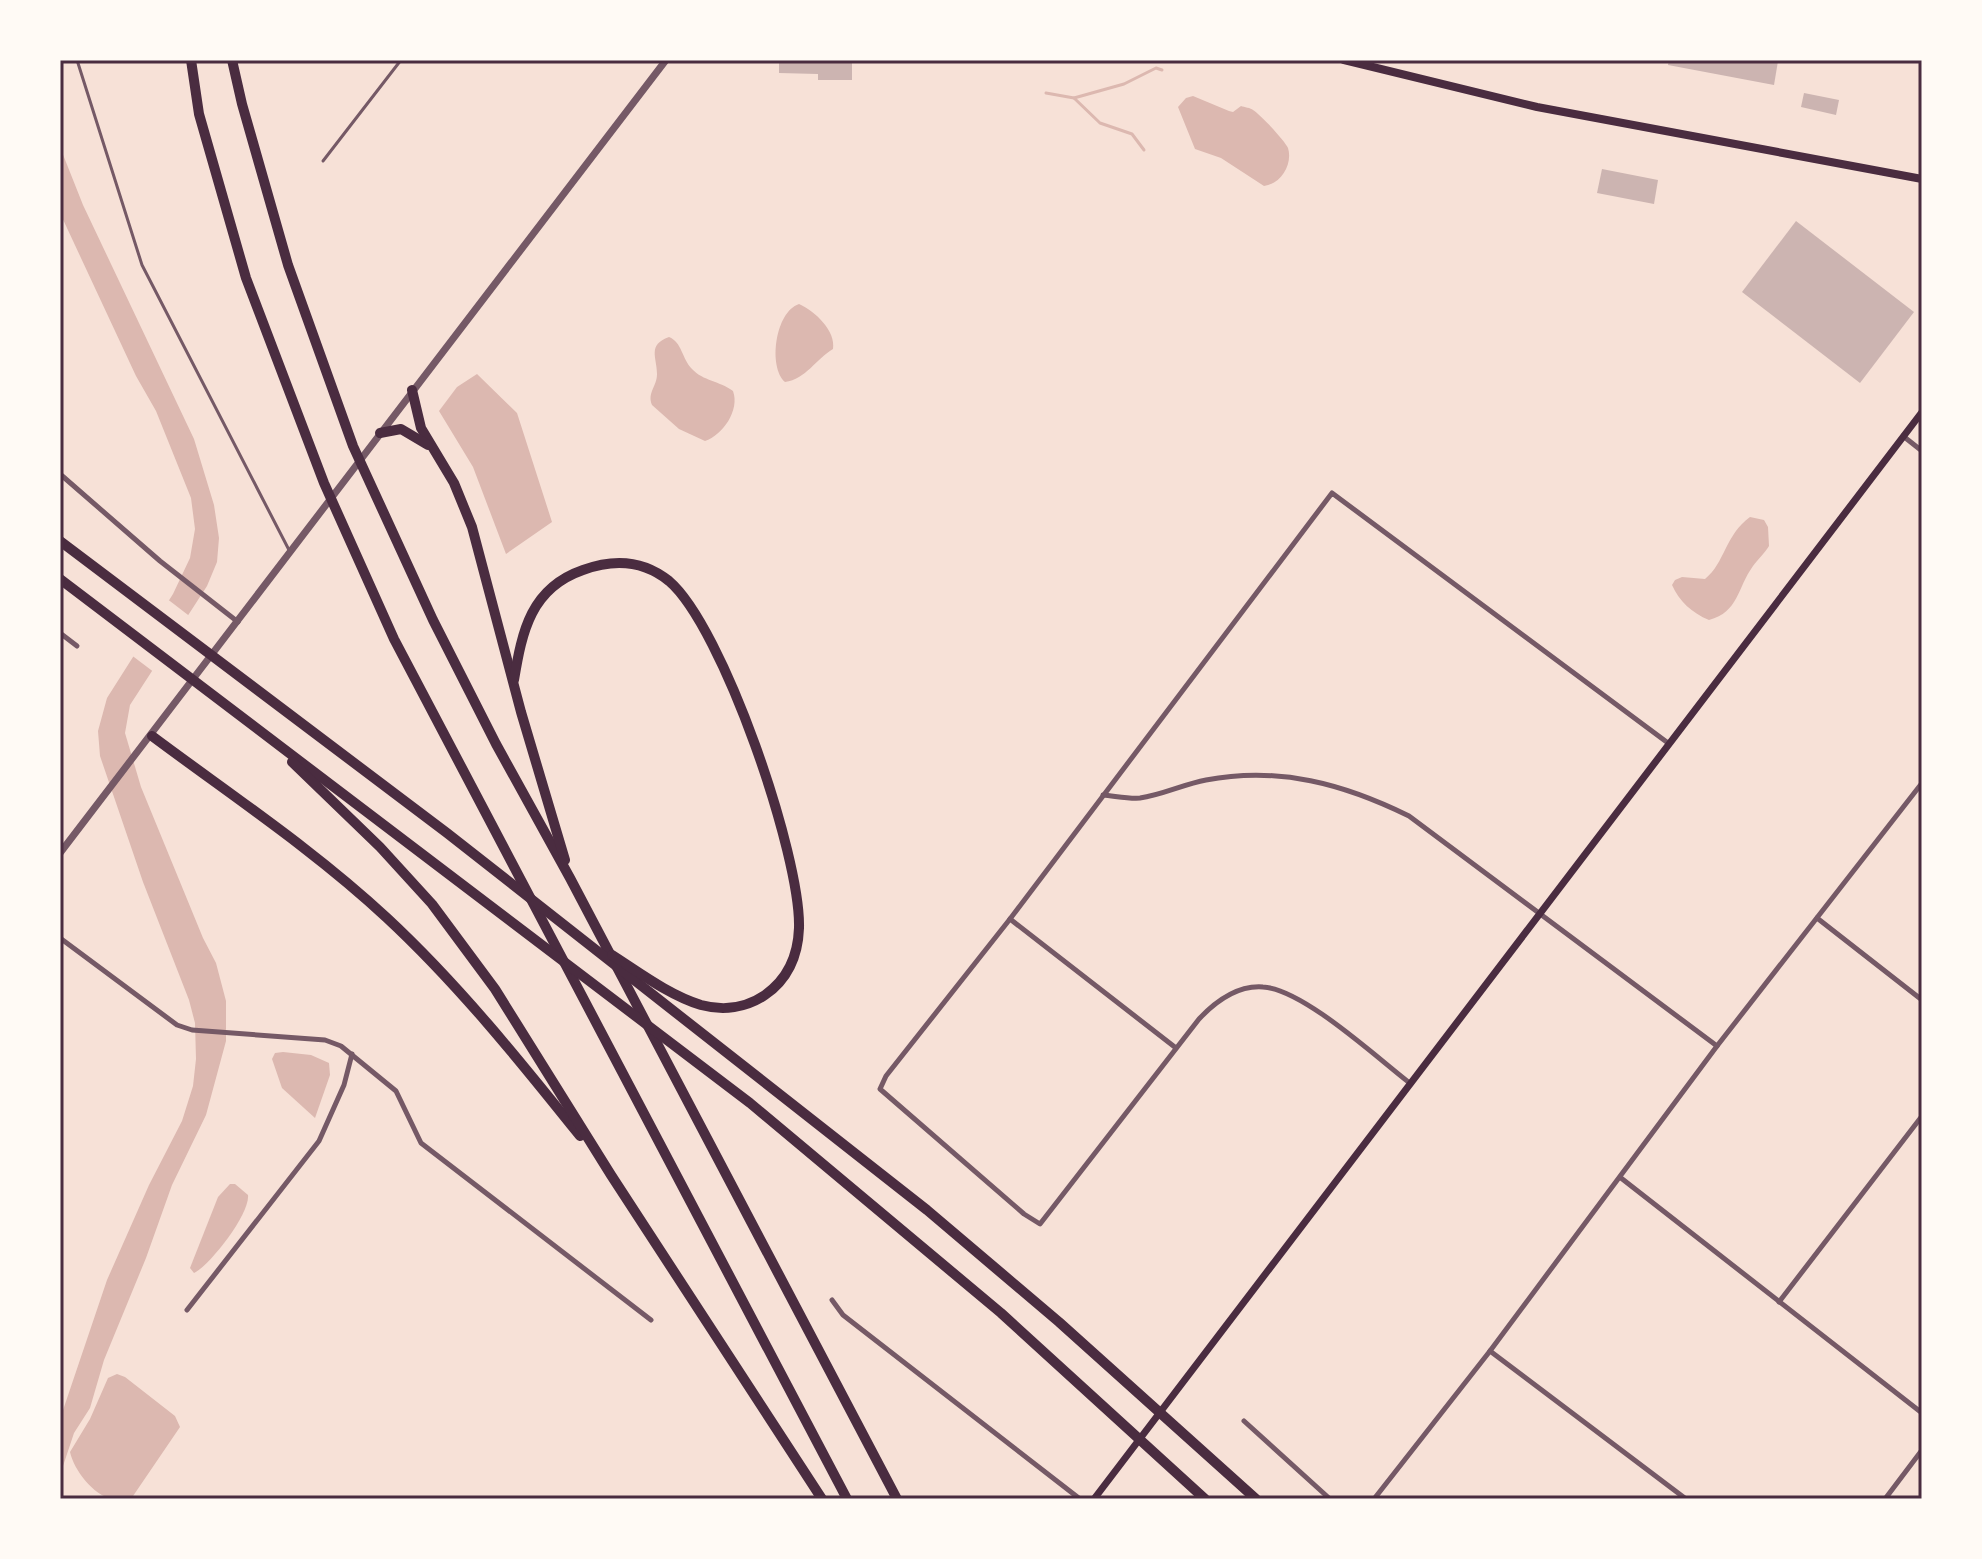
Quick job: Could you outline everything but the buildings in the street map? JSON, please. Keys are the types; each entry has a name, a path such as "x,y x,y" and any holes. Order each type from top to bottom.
{"highway":[{"path":"191,60 199,114 246,278 324,483 394,639 847,1499"},
{"path":"232,60 288,265 353,446 433,620 897,1499"},
{"path":"412,390 421,428 454,483 472,527 570,878"},
{"path":"380,433 401,429 433,448"},
{"path":"60,539 566,927 927,1210 1059,1322 1256,1499"},
{"path":"514,680 521,634 539,600 564,576 600,564 624,562 643,566 669,582 694,612 750,730 782,833 799,927 792,965 783,979 761,998 732,1008 704,1006 671,993 566,927"},
{"path":"60,579 750,1103 1001,1313 1205,1499"},
{"path":"259,730 380,847 432,904 495,989 611,1175 822,1499"},
{"path":"152,736 302,845 387,918 474,1008 611,1175"}],"main road":[{"path":"1344,60 1537,107 1922,179"},
{"path":"1094,1499 1922,412"}],"street":[{"path":"60,853 666,60"},
{"path":"1903,436 1922,451"},
{"path":"60,474 160,561 238,622"},
{"path":"1411,1084 1300,1000 1284,992 1263,987 1248,988 1224,996 1205,1012 1040,1224 1024,1214 880,1089 886,1076 1010,919 1332,493 1668,743"},
{"path":"60,633 77,646"},
{"path":"1103,795 1139,798 1207,780 1259,775 1312,780 1367,795 1409,816 1717,1046"},
{"path":"1374,1499 1621,1178 1717,1046 1922,783"},
{"path":"1817,918 1922,1000"},
{"path":"1010,919 1176,1048"},
{"path":"60,938 177,1025 192,1030 325,1040 341,1046 396,1091 421,1143 651,1320"},
{"path":"187,1310 326,1129 344,1085 352,1054"},
{"path":"1779,1302 1922,1116"},
{"path":"1621,1178 1922,1413"},
{"path":"832,1300 843,1315 1080,1499"},
{"path":"1490,1351 1686,1499"},
{"path":"1244,1421 1330,1499"},
{"path":"1885,1499 1922,1450"}],"lane":[{"path":"77,60 142,265 290,554"},
{"path":"323,161 401,60"}],"shaded area":[{"path":"1193,96 1233,112 1241,106 1249,108 1261,117 1288,148 1289,160 1280,177 1264,186 1221,158 1195,149 1178,107 1186,98"},
{"path":"60,147 83,205 194,439 214,505 219,538 217,562 207,586 130,705 125,733 141,787 216,963 226,1001 226,1041 206,1115 172,1185 104,1360 90,1408 74,1433 60,1475 60,1419 107,1280 149,1185 182,1121 193,1086 196,1059 195,1023 189,1000 143,882 100,756 98,731 107,698 173,594 190,558 195,529 191,498 156,411 136,376 60,213"},
{"path":"799,304 823,322 831,335 833,349 805,373 785,382 777,365 777,340 784,317"},
{"path":"669,337 677,343 696,373 733,391 732,414 724,428 705,441 679,429 652,405 651,396 657,374 656,348"},
{"path":"477,374 517,413 552,522 506,554 473,467 439,411 457,387"},
{"path":"1750,517 1764,520 1768,527 1769,546 1753,566 1732,605 1709,620 1687,606 1672,585 1682,577 1705,579 1717,565 1735,532"},
{"path":"275,1053 311,1055 329,1063 330,1075 315,1118 282,1088 272,1059"},
{"path":"230,1184 235,1184 248,1195 243,1214 219,1250 194,1273 190,1268 218,1197"},
{"path":"117,1374 175,1416 180,1427 131,1499 105,1497 91,1487 80,1474 70,1452 90,1419 108,1378"}],"pier":[{"path":"166,598 192,618 155,673 130,654"}],"waterway":[{"path":"1074,98 1124,84 1156,68 1162,70"},
{"path":"1046,93 1074,98 1100,123 1132,134 1144,150"}]}
